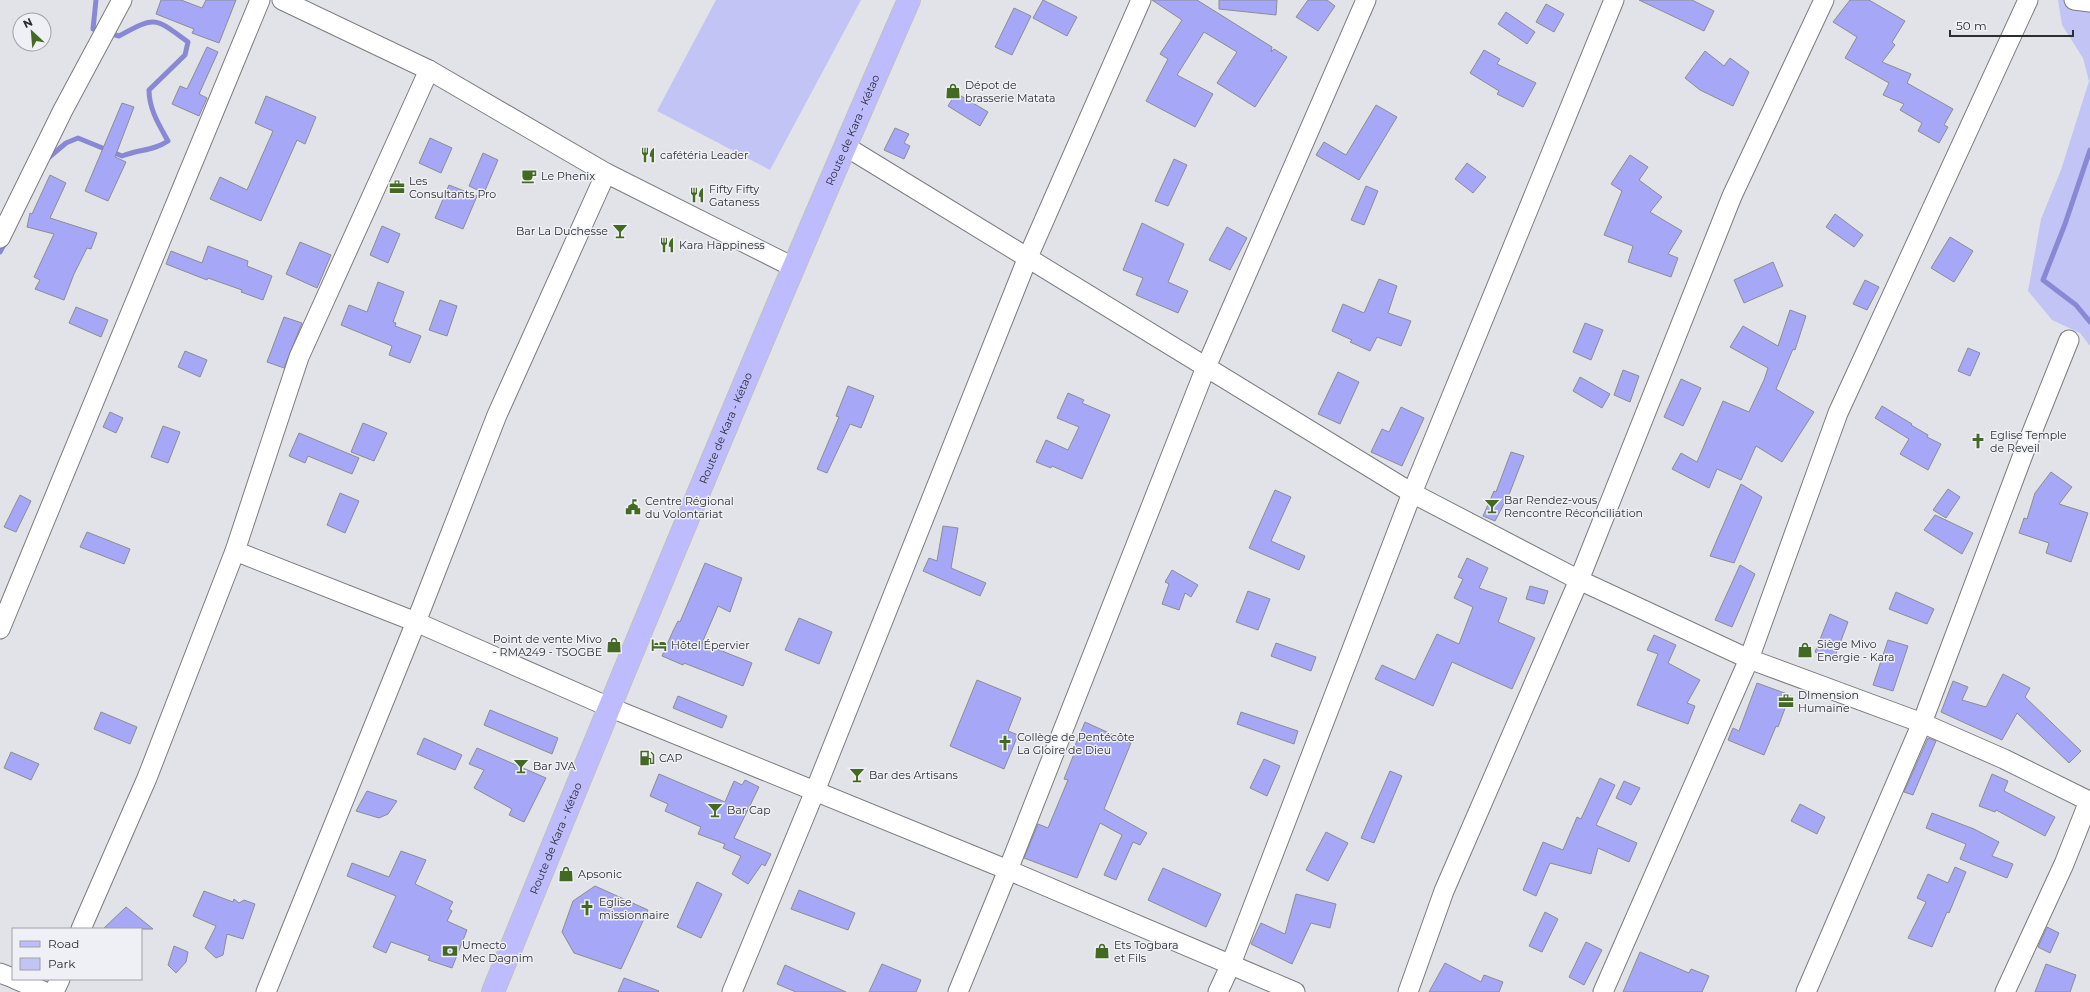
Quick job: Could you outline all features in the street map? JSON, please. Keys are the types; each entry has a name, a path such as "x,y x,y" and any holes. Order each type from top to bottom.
{"main road":[{"name":"Route de Kara - Kétao","path":"493,992 609,706 793,266 909,0"}],"street":[{"path":"0,238 64,110 122,0"},
{"path":"0,629 260,0"},
{"path":"282,0 429,70 606,173 793,266"},
{"path":"732,992 815,791 1028,257 1141,0"},
{"path":"958,992 1008,870 1206,367 1366,0"},
{"path":"1218,992 1231,964 1412,493 1614,0"},
{"path":"1408,992 1444,891 1579,580 1732,196 1824,0"},
{"path":"1603,992 1749,659 1838,413 2028,0"},
{"path":"2074,0 2090,2"},
{"path":"81,928 147,778 235,551 299,357 429,70"},
{"path":"845,146 1412,493 1579,580 1749,659 1922,723 2004,759 2089,801 2064,864 2005,992"},
{"path":"266,992 416,622 497,414 606,173"},
{"path":"1806,992 1922,723 2024,452 2069,340"},
{"path":"235,551 416,622 609,706 1008,870 1295,992"},
{"path":"0,973 12,978"},
{"path":"16,980 46,992"},
{"path":"54,992 60,980"}],"green space":[{"path":"716,0 861,0 770,170 657,111"},
{"path":"2058,0 2090,0 2090,346 2080,333 2052,320 2028,291 2041,219 2061,170 2089,81 2083,58 2062,25"}],"building":[{"path":"161,0 181,0 202,8 206,0 236,0 219,43 192,33 194,29 156,14"},
{"path":"1043,0 1077,17 1067,36 1033,18"},
{"path":"1152,0 1197,0 1272,47 1271,52 1274,49 1287,57 1255,107 1217,83 1237,52 1204,32 1177,75 1213,94 1195,127 1146,101 1168,59 1160,54 1182,20"},
{"path":"1219,0 1277,0 1276,15 1219,9"},
{"path":"1308,0 1327,0 1335,6 1318,31 1296,17"},
{"path":"1639,0 1692,0 1714,11 1704,31"},
{"path":"1850,0 1869,0 1905,21 1892,42 1895,45 1882,62 1911,74 1907,83 1953,109 1944,125 1948,127 1939,143 1918,131 1922,123 1900,110 1904,104 1883,95 1889,83 1845,58 1857,37 1833,22"},
{"path":"1546,4 1564,14 1554,32 1536,22"},
{"path":"1014,8 1031,16 1012,55 995,47"},
{"path":"1506,12 1535,32 1527,44 1498,24"},
{"path":"207,47 218,52 199,94 207,98 199,116 172,104 180,86 187,89"},
{"path":"1484,50 1500,59 1497,64 1536,83 1523,107 1497,94 1499,91 1470,73"},
{"path":"1705,51 1724,66 1730,58 1749,72 1733,106 1700,90 1685,78"},
{"path":"956,93 988,112 980,126 948,106"},
{"path":"266,96 316,117 305,144 297,140 261,221 210,199 220,177 247,190 273,131 255,123"},
{"path":"122,103 134,107 115,157 126,162 108,201 85,191"},
{"path":"1376,105 1397,117 1359,180 1316,155 1324,142 1346,155"},
{"path":"895,128 909,134 904,143 910,146 904,159 884,150"},
{"path":"430,138 452,148 441,173 419,163"},
{"path":"483,153 498,160 484,193 469,186"},
{"path":"1630,155 1648,167 1639,180 1662,197 1650,212 1682,231 1668,254 1678,258 1671,277 1628,262 1633,246 1604,235 1622,191 1611,184"},
{"path":"1174,159 1187,165 1168,206 1155,201"},
{"path":"1467,163 1486,177 1473,193 1455,179"},
{"path":"50,175 66,183 50,218 97,233 91,249 87,248 74,274 64,300 35,289 40,280 34,277 54,234 27,227 30,213 32,214"},
{"path":"449,185 477,196 463,229 435,218"},
{"path":"1366,186 1378,191 1364,225 1351,220"},
{"path":"1835,214 1863,235 1854,247 1826,227"},
{"path":"1142,223 1184,244 1168,282 1188,291 1178,313 1136,295 1143,278 1123,270"},
{"path":"382,226 400,234 388,263 370,255"},
{"path":"1227,227 1247,238 1230,270 1209,260"},
{"path":"1950,237 1973,251 1954,282 1931,268"},
{"path":"300,242 331,255 317,288 286,274"},
{"path":"208,246 248,261 247,266 272,276 263,300 241,292 242,290 208,278 207,280 166,264 171,251 202,263"},
{"path":"1773,262 1783,286 1744,303 1734,280"},
{"path":"1379,279 1397,286 1388,313 1411,321 1401,346 1377,337 1370,351 1350,342 1352,340 1332,331 1343,304 1364,313"},
{"path":"1865,280 1879,287 1867,310 1853,304"},
{"path":"378,282 404,292 393,322 396,323 395,326 421,336 410,363 389,355 392,346 341,325 349,305 367,312"},
{"path":"440,300 457,306 447,336 429,330"},
{"path":"76,307 108,320 101,337 69,323"},
{"path":"1790,310 1806,316 1795,350 1793,349 1776,389 1814,412 1782,462 1756,446 1741,480 1717,469 1709,488 1672,469 1681,453 1697,462 1723,401 1749,412 1768,368 1730,347 1743,326 1778,346"},
{"path":"284,317 302,323 284,368 267,362"},
{"path":"1585,323 1603,330 1591,360 1573,352"},
{"path":"1968,348 1980,353 1970,376 1958,371"},
{"path":"185,351 207,360 200,377 178,367"},
{"path":"1623,370 1639,376 1630,402 1614,395"},
{"path":"1338,372 1359,382 1340,424 1318,414"},
{"path":"1580,377 1610,394 1602,408 1573,391"},
{"path":"1681,379 1701,388 1683,426 1664,417"},
{"path":"848,386 874,396 861,428 850,424 827,473 817,469 839,417 836,416"},
{"path":"1068,393 1084,400 1082,403 1110,415 1082,479 1052,466 1051,468 1036,462 1046,440 1068,450 1079,427 1057,418"},
{"path":"1882,406 1928,435 1927,437 1941,444 1928,470 1900,454 1909,439 1875,418"},
{"path":"1401,407 1424,418 1402,466 1371,452 1382,429 1389,432"},
{"path":"110,412 123,418 116,433 103,427"},
{"path":"363,423 387,433 374,461 351,452"},
{"path":"163,426 180,432 168,463 151,457"},
{"path":"299,433 359,458 352,474 308,456 305,463 289,456"},
{"path":"1511,452 1524,456 1510,492 1495,521 1483,516 1494,491 1496,492"},
{"path":"2051,472 2072,487 2059,504 2088,513 2071,562 2046,553 2049,543 2019,533 2024,518 2027,519 2035,493"},
{"path":"1741,484 1762,497 1734,563 1710,556"},
{"path":"1948,489 1960,497 1946,518 1933,510"},
{"path":"1275,490 1291,497 1271,541 1305,556 1299,570 1249,548"},
{"path":"340,493 359,501 345,533 327,525"},
{"path":"20,495 31,501 16,532 4,527"},
{"path":"1935,515 1973,533 1962,554 1924,530"},
{"path":"943,526 958,528 951,568 986,583 980,596 923,571 929,558 937,561"},
{"path":"87,532 130,549 124,564 80,547"},
{"path":"1467,558 1488,568 1479,588 1507,598 1498,622 1535,638 1512,689 1452,662 1433,706 1375,679 1382,665 1415,680 1437,634 1459,644 1473,607 1454,598 1463,579 1458,577"},
{"path":"705,563 742,578 730,612 718,606 702,643 752,663 743,686 662,656 678,621 680,622"},
{"path":"1740,565 1755,574 1732,627 1715,620"},
{"path":"1172,570 1198,585 1191,597 1185,593 1179,610 1162,604 1169,584 1165,582"},
{"path":"1530,586 1548,591 1544,604 1526,599"},
{"path":"1248,591 1270,599 1258,630 1236,622"},
{"path":"1896,592 1934,609 1927,624 1889,609"},
{"path":"1830,614 1848,622 1834,659 1815,652"},
{"path":"799,618 832,632 819,664 785,650"},
{"path":"1654,635 1676,645 1668,663 1700,680 1687,703 1695,706 1688,724 1637,705 1658,654 1647,650"},
{"path":"1888,640 1908,646 1893,691 1873,685"},
{"path":"1276,643 1316,657 1311,671 1271,656"},
{"path":"2003,674 2030,688 2025,697 2081,751 2069,763 2017,713 2002,740 1941,712 1953,681 1968,687 1962,700 1986,707"},
{"path":"977,680 1021,698 1008,731 1018,735 1004,769 950,746"},
{"path":"1757,683 1790,695 1778,727 1776,726 1764,755 1728,740 1733,728 1739,731"},
{"path":"678,696 727,716 722,728 673,708"},
{"path":"490,710 558,738 552,754 484,725"},
{"path":"101,712 137,727 130,744 94,729"},
{"path":"1241,712 1298,731 1294,744 1237,724"},
{"path":"1085,722 1131,743 1104,809 1147,833 1140,845 1133,842 1116,880 1104,875 1122,835 1100,823 1077,878 1024,858 1038,824 1048,828 1068,780 1064,779 1076,749 1074,748"},
{"path":"424,738 462,755 455,770 417,754"},
{"path":"1928,738 1936,741 1913,795 1904,792"},
{"path":"477,748 546,778 524,822 509,815 512,809 474,788 484,770 469,764"},
{"path":"11,752 39,764 31,780 4,768"},
{"path":"1264,759 1280,766 1267,796 1250,788"},
{"path":"1390,771 1402,776 1374,843 1361,838"},
{"path":"659,774 725,802 734,781 742,785 745,780 759,787 734,838 771,854 765,866 762,864 748,884 732,874 741,856 723,848 725,844 698,834 701,827 665,811 668,804 650,796"},
{"path":"1992,774 2008,781 2004,791 2055,817 2045,836 1996,810 1995,812 1979,806"},
{"path":"1600,778 1615,785 1596,825 1637,843 1629,862 1598,848 1591,874 1550,863 1536,896 1523,890 1543,842 1563,850 1577,817 1581,819"},
{"path":"1624,781 1640,788 1631,805 1616,798"},
{"path":"367,791 397,801 388,814 379,818 356,811"},
{"path":"1800,804 1825,817 1817,834 1791,821"},
{"path":"1932,813 1974,829 1999,842 1992,856 2013,864 2007,878 1960,859 1966,844 1926,828"},
{"path":"1326,832 1348,843 1328,881 1306,870"},
{"path":"401,851 426,860 415,884 453,902 449,909 452,911 447,921 467,930 452,968 428,960 430,956 391,942 386,953 373,947 396,896 347,876 352,863 389,877"},
{"path":"1955,867 1966,872 1949,913 1947,912 1932,947 1908,938 1926,902 1917,898 1928,874 1948,883"},
{"path":"1163,868 1221,894 1206,927 1148,900"},
{"path":"697,882 722,894 701,938 677,927"},
{"path":"595,886 648,910 621,969 574,953 562,932 573,901"},
{"path":"799,890 855,913 848,930 791,909"},
{"path":"204,891 233,902 234,899 239,903 244,900 255,904 243,939 227,934 223,955 216,958 205,948 216,926 193,916"},
{"path":"1296,894 1336,904 1330,928 1311,923 1292,964 1251,944 1261,923 1285,934"},
{"path":"126,907 153,929 142,928 104,928"},
{"path":"1545,912 1558,919 1542,952 1529,946"},
{"path":"2047,927 2059,933 2050,953 2038,947"},
{"path":"1586,942 1602,950 1584,985 1569,977"},
{"path":"174,946 188,952 186,962 176,973 168,965"},
{"path":"1640,952 1689,973 1691,969 1709,976 1702,992 1623,992"},
{"path":"1445,963 1481,982 1484,975 1503,982 1499,992 1429,992"},
{"path":"882,964 921,980 916,992 869,992"},
{"path":"2046,964 2076,975 2070,992 2035,992"},
{"path":"785,965 846,992 796,992 777,984"},
{"path":"624,978 659,991 618,992"}],"waterway":[{"path":"47,159 66,143 78,138 122,156 157,147 168,141 153,110 149,97 149,90 185,55 188,42 168,28 155,22 141,25 119,36 93,29 96,0"},
{"path":"2090,150 2065,224 2043,280 2076,305 2090,322"},
{"path":"0,252 6,241"}],"place":[{"name":"Dépot de brasserie Matata","path":"953,91"},
{"name":"cafétéria Leader","path":"648,155"},
{"name":"Le Phenix","path":"529,176"},
{"name":"Les Consultants Pro","path":"397,187"},
{"name":"Fifty Fifty Gataness","path":"697,195"},
{"name":"Bar La Duchesse","path":"620,231"},
{"name":"Kara Happiness","path":"667,245"},
{"name":"Eglise Temple de Reveil","path":"1978,441"},
{"name":"Bar Rendez-vous Rencontre Réconciliation","path":"1492,506"},
{"name":"Centre Régional du Volontariat","path":"633,507"},
{"name":"Point de vente Mivo - RMA249 - TSOGBE","path":"614,645"},
{"name":"Hôtel Épervier","path":"659,645"},
{"name":"Siège Mivo Energie - Kara","path":"1805,650"},
{"name":"DImension Humaine","path":"1786,701"},
{"name":"Collège de Pentécôte La Gloire de Dieu","path":"1005,743"},
{"name":"CAP","path":"647,758"},
{"name":"Bar JVA","path":"521,766"},
{"name":"Bar des Artisans","path":"857,775"},
{"name":"Bar Cap","path":"715,810"},
{"name":"Apsonic","path":"566,874"},
{"name":"Eglise missionnaire","path":"587,908"},
{"name":"Umecto Mec Dagnim","path":"450,951"},
{"name":"Ets Togbara et Fils","path":"1102,951"}]}
